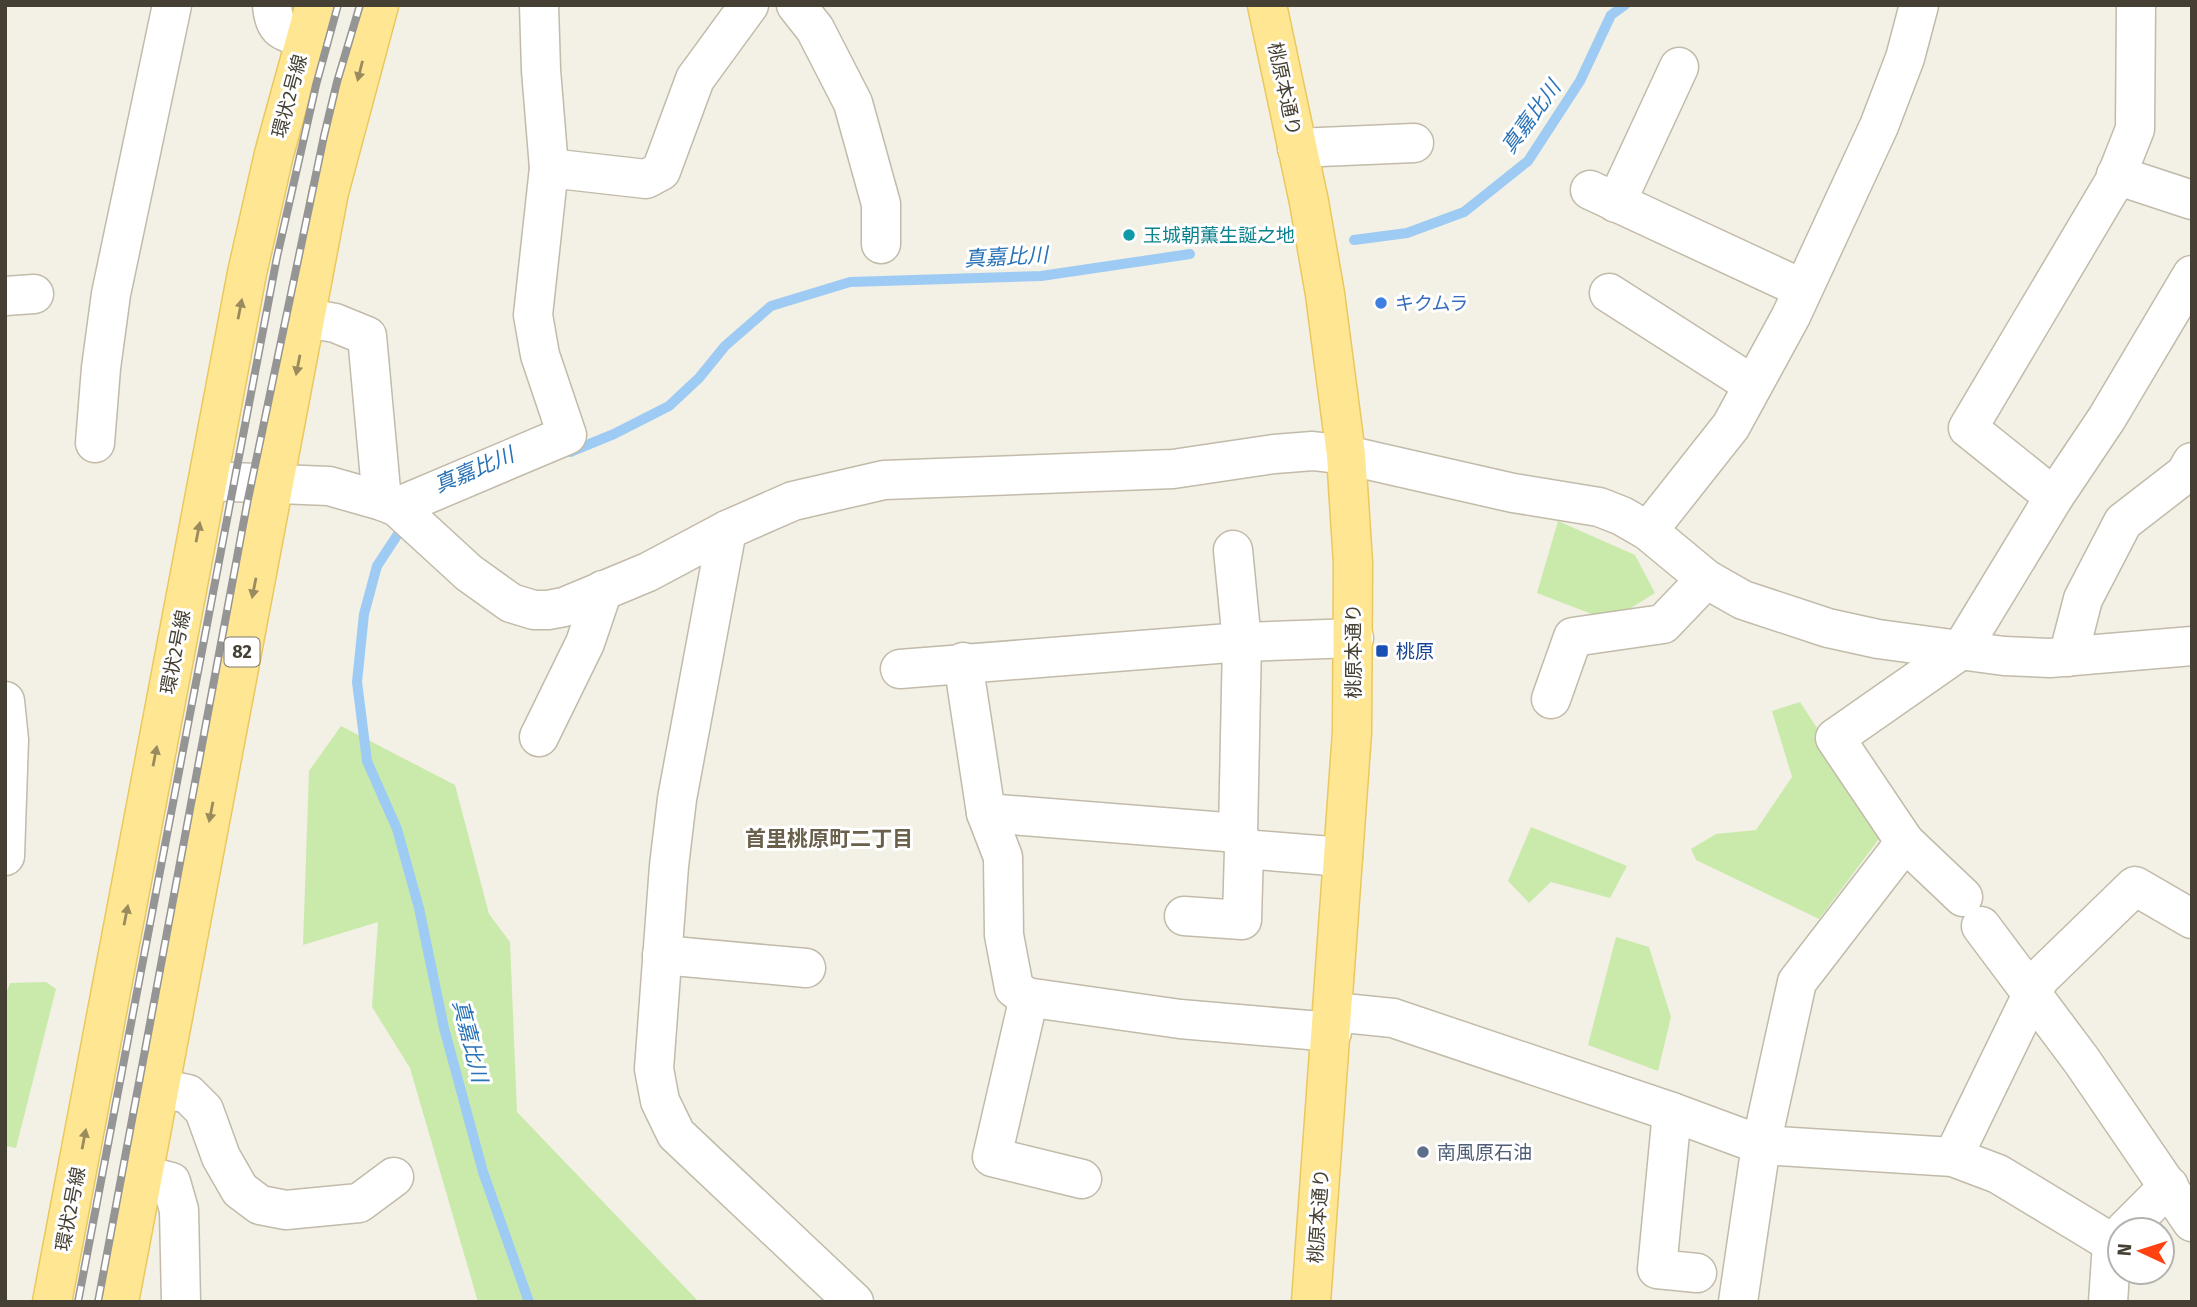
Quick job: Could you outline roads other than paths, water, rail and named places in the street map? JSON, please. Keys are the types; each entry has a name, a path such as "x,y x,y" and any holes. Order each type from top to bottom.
{"main road":[{"name":"82","path":"119,1302 329,192 379,5"},
{"name":"桃原本通り","path":"1268,5 1325,294 1346,455 1351,520 1354,638 1352,732 1311,1302"},
{"name":"環状2号線","path":"52,1302 247,273 274,154 310,22"}],"street":[{"path":"95,443 111,294 172,5"},
{"path":"272,5 273,20 281,31 310,22"},
{"path":"400,513 567,435 540,355 533,316 549,168 539,5"},
{"path":"549,168 646,179 661,172 695,79 749,5"},
{"path":"796,5 815,29 853,103 881,204 881,244"},
{"path":"1648,531 1731,426 1803,289 1879,126 1905,58 1919,5"},
{"path":"2054,498 1968,428 2116,176 2135,130 2136,5"},
{"path":"1679,67 1603,196 1803,289"},
{"path":"1297,148 1414,143"},
{"path":"2116,176 2192,200"},
{"path":"2190,282 1961,650 1835,738 1905,842 1972,912 2082,1061 2192,1222"},
{"path":"1609,293 1753,384"},
{"path":"307,318 335,323 367,336 400,513"},
{"path":"208,481 329,486 400,513 469,573 511,603 534,610 564,607 648,572 727,530 793,501 884,480 1173,469 1273,454 1313,451 1346,455 1513,493 1589,504 1622,516 1648,531 1706,579 1743,600 1828,628 1878,639 2004,656 2068,657 2192,646"},
{"path":"2068,657 2083,599 2123,522 2185,474 2192,462"},
{"path":"727,530 677,799 654,1069 660,1101 676,1134 854,1302"},
{"path":"1184,915 1242,920 1242,642 1233,550"},
{"path":"1551,699 1573,637 1663,624 1706,579"},
{"path":"539,737 586,643 603,590"},
{"path":"900,668 1242,642 1354,638"},
{"path":"963,663 986,813 1003,857 1004,935 1014,988 1026,997 1180,1019 1333,1022 1393,1018 1672,1112 1761,1145 1953,1157 1998,1174 2106,1229"},
{"path":"5,701 9,740 5,856"},
{"path":"986,813 1241,841 1343,857"},
{"path":"1738,1302 1761,1145 1797,982 1905,842"},
{"path":"1953,1157 2040,978 2135,886 2192,919"},
{"path":"662,955 806,968"},
{"path":"1026,997 1026,1010 992,1157 1082,1178"},
{"path":"159,1088 188,1094 204,1110 221,1157 240,1190 260,1205 286,1210 359,1203 394,1177"},
{"path":"1672,1112 1657,1269 1697,1272"},
{"path":"143,1175 171,1182 179,1210 181,1302"},
{"path":"2139,1216 2169,1186"}],"waterway":[{"name":"真嘉比川","path":"1354,240 1407,233 1464,212 1528,161 1580,81 1611,15 1625,5"},
{"name":"真嘉比川","path":"570,452 614,434 669,406 699,378 725,346 771,306 850,282 1041,276 1190,254"},
{"name":"真嘉比川","path":"407,526 400,531 377,566 364,614 357,682 367,761 397,829 419,908 444,1028 483,1172 529,1302"}],"railway":[{"path":"78,1302 277,257 316,85 338,5"},
{"path":"98,1302 247,504 324,136 360,5"}],"place":[{"name":"玉城朝薫生誕之地","path":"1129,235"},
{"name":"キクムラ","path":"1381,303"},
{"name":"桃原","path":"1382,651"},
{"name":"南風原石油","path":"1423,1152"}],"district":[{"name":"首里桃原町二丁目","path":"829,839"}]}
